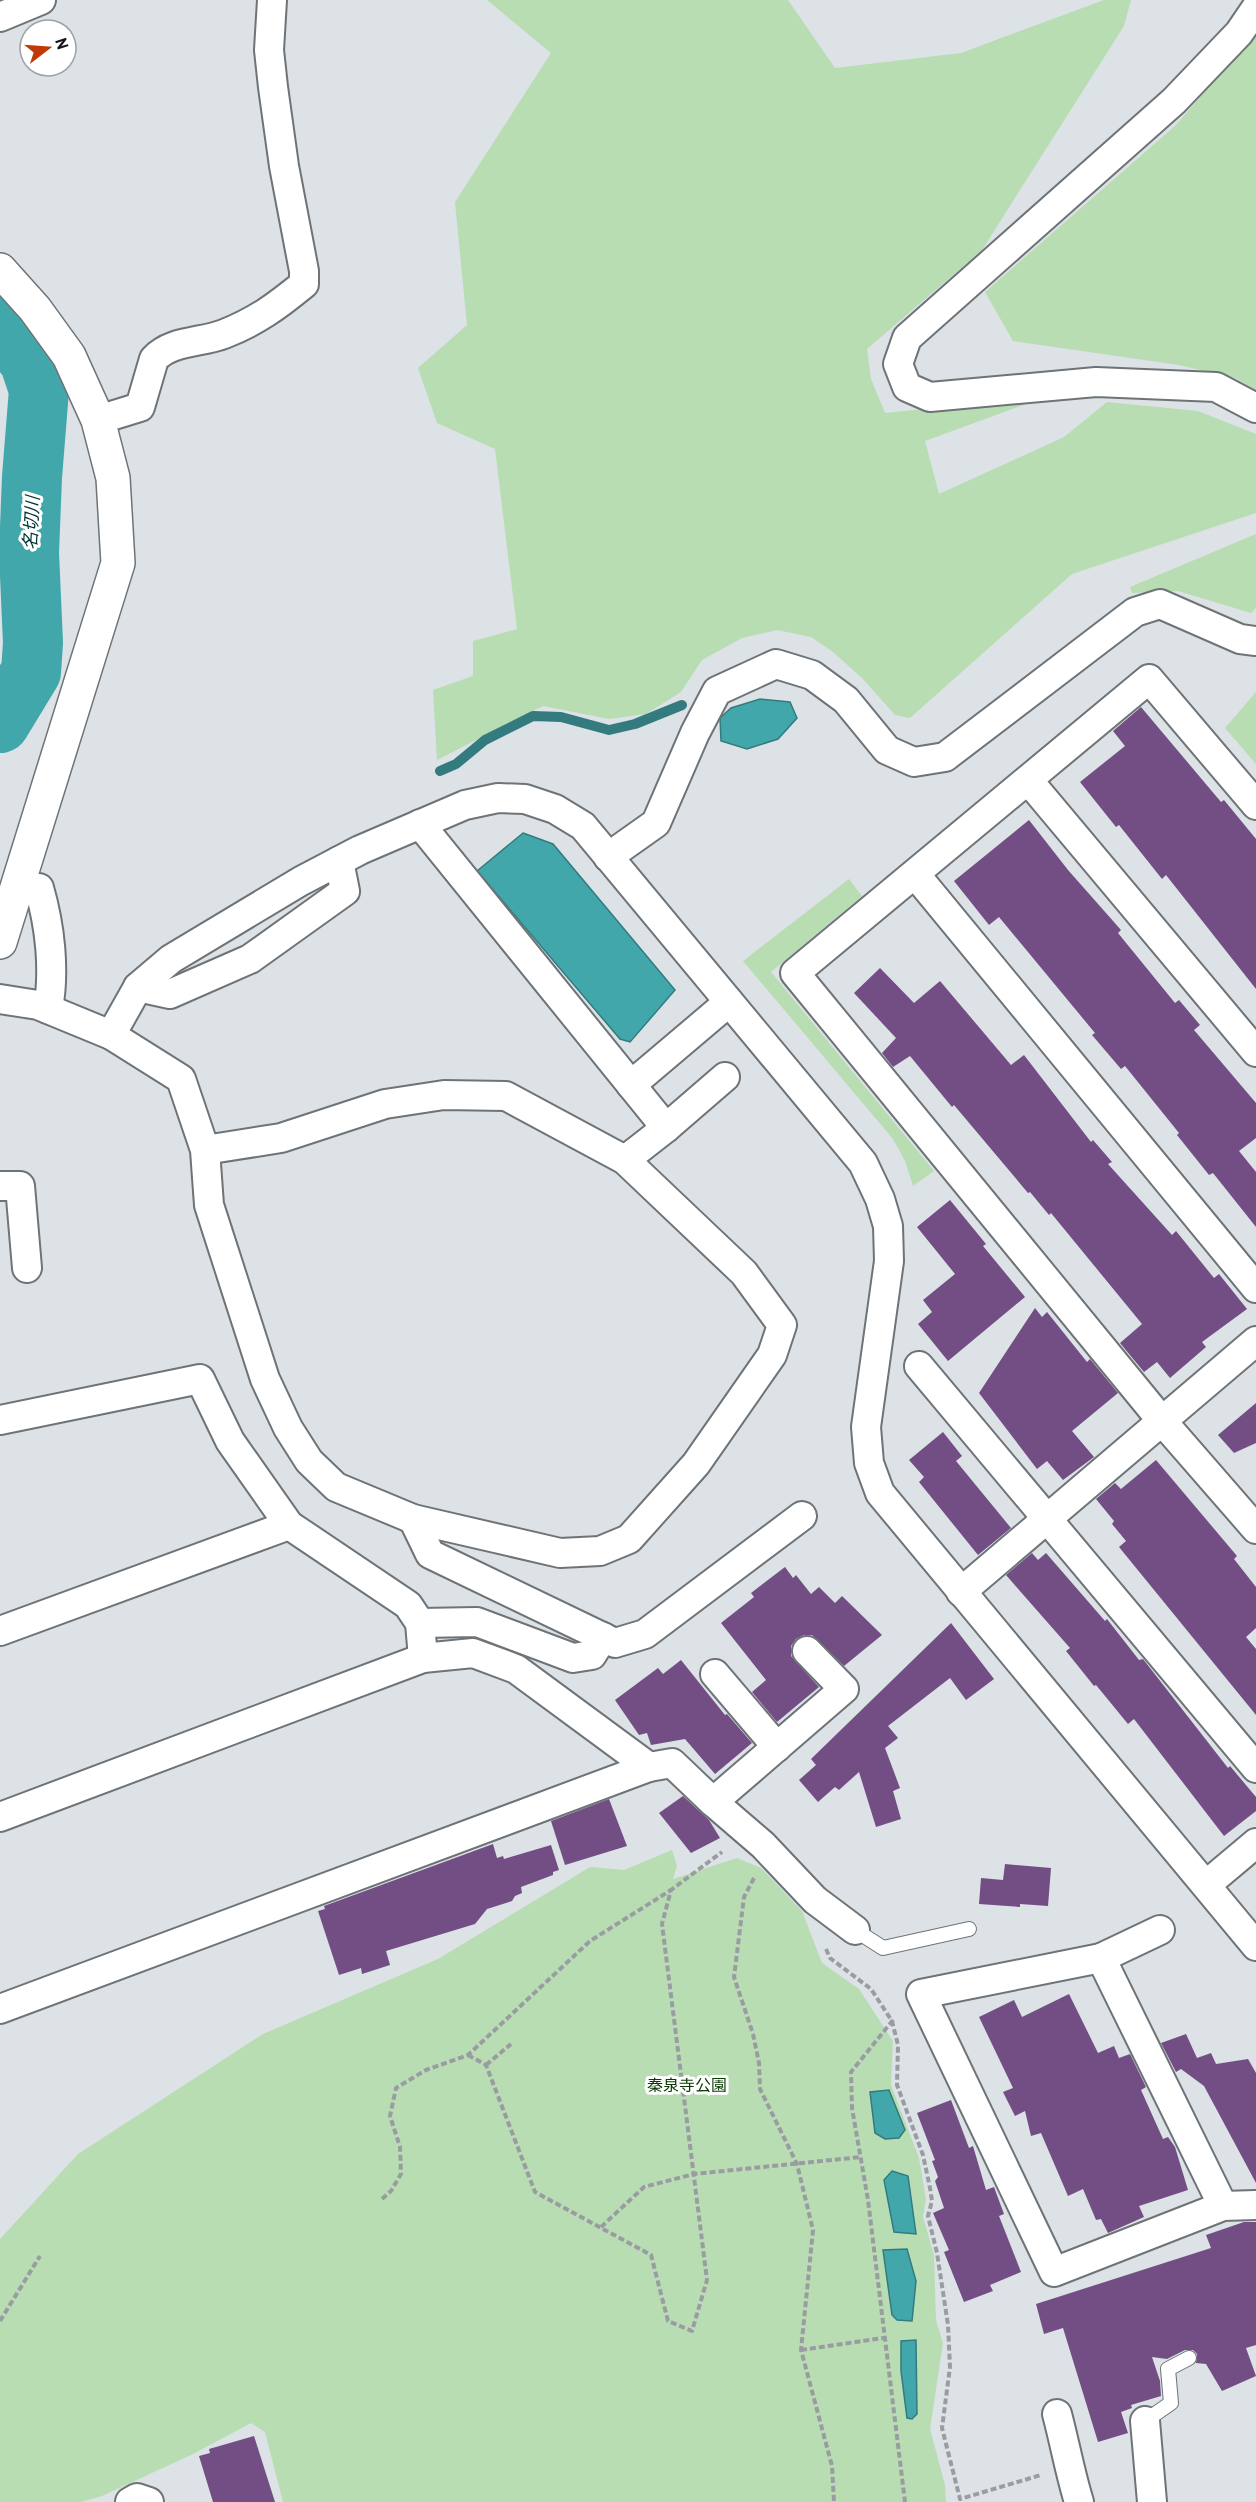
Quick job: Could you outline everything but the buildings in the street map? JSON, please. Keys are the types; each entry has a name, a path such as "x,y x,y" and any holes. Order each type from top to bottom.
{"street":[{"path":"0,17 41,0"},
{"path":"98,420 140,406 154,359 159,353 194,341 222,335 247,324 271,311 304,284 304,271 284,166 273,87 269,50 272,0"},
{"path":"1256,8 1239,33 1174,101 907,338 898,364 908,387 930,397 1096,382 1216,387 1256,408"},
{"path":"0,270 35,309 69,356 98,420 113,478 118,563 0,942"},
{"path":"608,857 656,823 695,733 717,691 776,664 812,675 846,700 887,750 914,762 945,757 1135,612 1160,604 1240,639 1256,641"},
{"path":"1256,805 1149,679 795,973 1162,1421 1256,1529"},
{"path":"1028,780 1256,1052"},
{"path":"111,1035 138,987 171,959 301,881 420,824 465,805 498,798 525,799 555,809 583,826 864,1163 880,1199 888,1226 889,1261 866,1427 869,1463 880,1493 1256,1946"},
{"path":"420,824 666,1128"},
{"path":"138,987 170,994 250,959 345,891 339,861"},
{"path":"915,873 1256,1288"},
{"path":"39,888 51,963 52,983 48,1009"},
{"path":"0,999 38,1005 111,1035 181,1079 205,1150 209,1204 265,1379 288,1428 309,1461 336,1487 413,1519 560,1553 600,1551 629,1539 696,1464 772,1355 782,1325 744,1274 625,1160 506,1096 444,1095 385,1104 281,1138 205,1150"},
{"path":"631,1085 729,1002"},
{"path":"625,1160 725,1077"},
{"path":"0,1186 20,1186 27,1268"},
{"path":"961,1592 1256,1341"},
{"path":"919,1366 1256,1768"},
{"path":"0,1420 200,1379 230,1441 289,1525 408,1605 420,1623 423,1658"},
{"path":"413,1519 430,1554 615,1643 645,1634 802,1516"},
{"path":"0,1631 289,1525"},
{"path":"420,1623 477,1622 573,1658 592,1656 603,1637"},
{"path":"713,1802 844,1689 807,1651"},
{"path":"0,1817 423,1658 473,1653 516,1669 649,1767"},
{"path":"715,1674 777,1747"},
{"path":"0,2009 649,1767 672,1763 746,1830 815,1900 855,1930"},
{"path":"1206,1885 1256,1843"},
{"path":"1160,1930 1101,1958 921,1994 1054,2272 1223,2206 1256,2205"},
{"path":"1101,1958 1223,2206"},
{"path":"1057,2414 1068,2453 1068,2467 1080,2502"},
{"path":"1145,2421 1152,2502"},
{"path":"130,2502 137,2498 149,2502"}],"lane":[{"path":"855,1930 883,1948 969,1929"},
{"path":"1145,2421 1171,2403 1168,2369 1189,2358"}],"path":[{"path":"381,2199 391,2192 401,2174 400,2147 390,2116 396,2088 426,2070 468,2055 590,1941 671,1890 746,1830"},
{"path":"759,1869 744,1897 734,1977 753,2034 759,2063 760,2089 797,2164 813,2230 801,2350 832,2466 834,2502"},
{"path":"468,2055 486,2065 535,2192 651,2255 668,2321 692,2331 707,2280 662,1924 671,1890"},
{"path":"905,2502 868,2200 852,2108 851,2072 892,2021 921,1994"},
{"path":"892,2021 898,2045 897,2085 923,2155 932,2201 928,2216 937,2253 948,2325 950,2356 942,2428 960,2499 1068,2467"},
{"path":"486,2065 511,2044"},
{"path":"601,2227 644,2187 694,2174 861,2157"},
{"path":"0,2320 40,2256"},
{"path":"801,2350 883,2337"}],"green space":[{"path":"487,0 788,0 835,68 961,53 1104,0 1131,0 1124,26 982,250 867,349 871,379 885,413 1048,396 925,441 939,494 1064,437 1107,402 1198,411 1256,434 1256,513 1072,574 910,718 895,715 862,678 833,652 811,637 777,630 742,638 702,660 681,692 646,714 609,719 543,706 437,760 433,690 473,676 473,641 517,629 495,449 437,423 418,368 467,325 455,202 551,53"},
{"path":"1256,32 1256,390 1235,378 1179,365 1013,341 985,292 1176,125"},
{"path":"1256,534 1256,608 1251,613 1178,591 1132,593 1130,587"},
{"path":"1256,692 1256,764 1225,728"},
{"path":"849,879 862,896 771,972 934,1171 913,1186 905,1161 893,1139 743,961"},
{"name":"秦泉寺公園","path":"672,1850 677,1866 673,1879 737,1858 761,1868 802,1911 822,1963 859,1989 893,2041 891,2085 919,2158 926,2199 923,2217 934,2255 936,2320 943,2343 930,2429 945,2485 946,2502 283,2502 265,2432 251,2423 193,2454 102,2496 81,2502 0,2502 0,2239 78,2154 263,2034 438,1959 590,1867 624,1870"}],"water":[{"path":"760,699 790,702 797,718 778,739 747,749 721,741 720,718 731,708"},
{"path":"523,833 553,844 675,990 630,1042 620,1039 477,871"},
{"path":"889,2090 905,2130 899,2138 885,2139 875,2133 870,2092"},
{"path":"892,2171 908,2176 916,2234 894,2232 884,2180"},
{"path":"907,2249 916,2281 912,2321 897,2320 892,2315 883,2250"},
{"path":"916,2340 917,2414 912,2419 907,2418 901,2371 901,2341"}],"waterway":[{"name":"名切川","path":"0,326 29,360 39,390 29,553 33,643 31,672 0,723"},
{"path":"440,771 456,764 485,740 533,716 561,717 609,730 635,724 682,705"}]}
